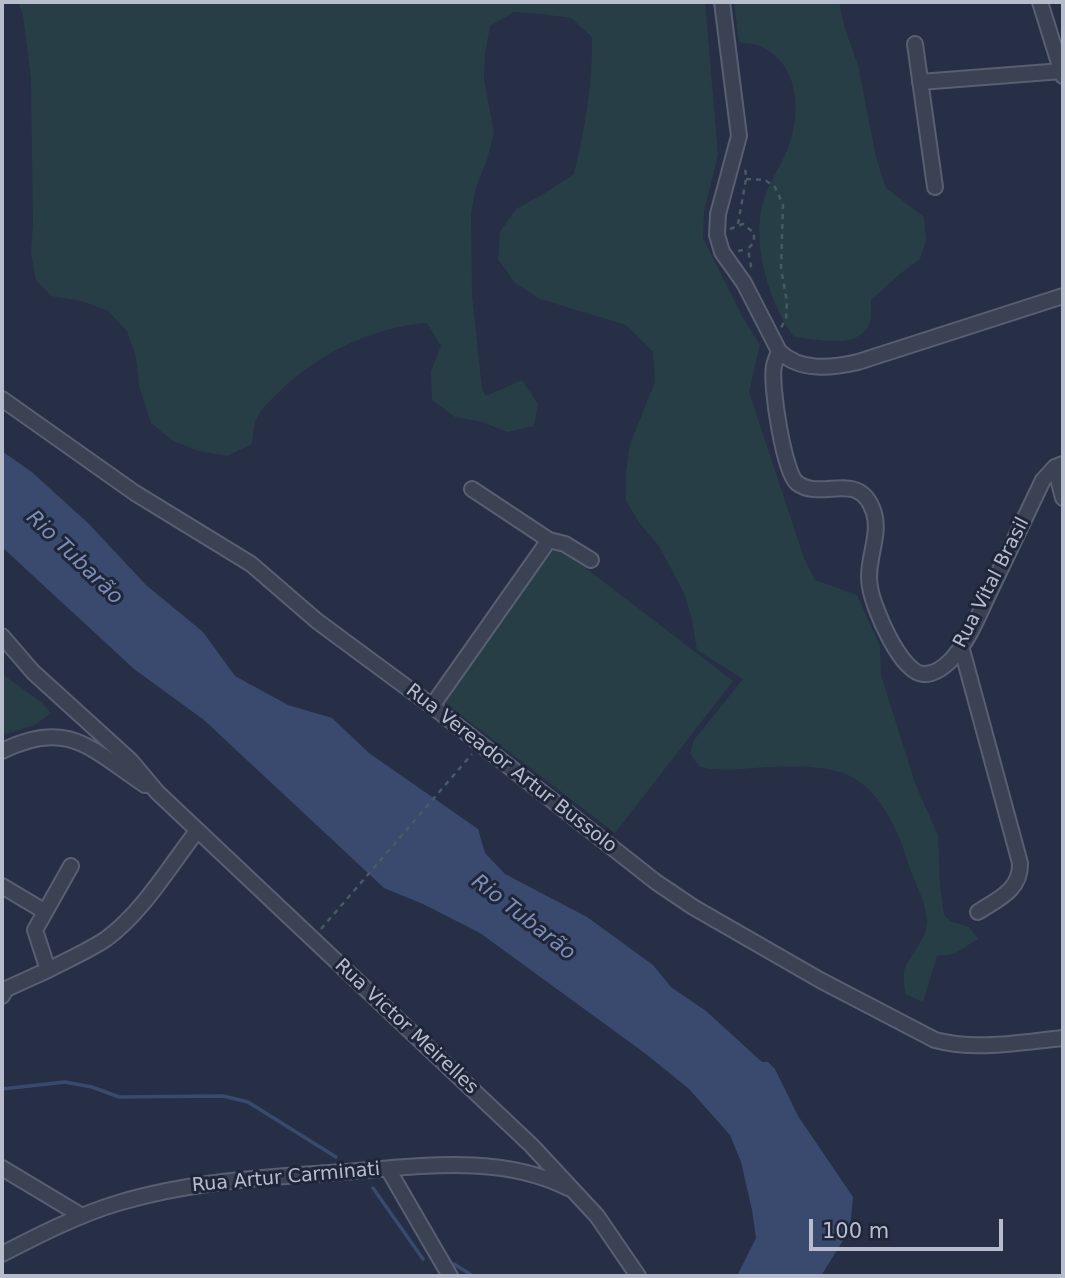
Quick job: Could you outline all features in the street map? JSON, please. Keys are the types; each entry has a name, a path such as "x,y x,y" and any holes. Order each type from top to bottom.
{"street":[{"path":"920,82 1062,73 1040,2"},
{"path":"722,3 738,125 736,148 718,214 717,235 722,252 744,283 784,356 821,368 836,367 1063,296"},
{"path":"915,44 935,187"},
{"name":"Rua Vital Brasil","path":"779,351 774,366 774,397 786,461 794,481 805,488 849,487 866,496 875,521 870,587 890,638 914,671 923,674 941,669 961,646 1043,480 1059,465"},
{"name":"Rua Vereador Artur Bussolo","path":"2,398 135,493 251,564 317,621 432,706 656,882 693,907 830,986 921,1033 947,1043 1062,1043"},
{"path":"1059,465 1063,498"},
{"path":"472,489 550,540 565,544 591,560"},
{"path":"432,706 550,540"},
{"path":"2,636 33,672 131,761 157,792"},
{"path":"961,646 1020,863 1016,884 978,912"},
{"path":"2,751 34,738 62,736 92,750 157,792"},
{"name":"Rua Victor Meirelles","path":"157,792 504,1118 577,1193 611,1235 638,1276"},
{"path":"2,996 6,989 92,947 119,928 140,906 197,831"},
{"path":"48,970 35,930 71,866"},
{"path":"2,886 44,911"},
{"name":"Rua Artur Carminati","path":"2,1254 82,1216 141,1196 254,1178 459,1165 512,1170 553,1181 577,1193"},
{"path":"2,1168 82,1216"},
{"path":"388,1169 450,1276"}],"path":[{"path":"728,233 738,224 746,178 746,166 736,148"},
{"path":"746,178 765,180 775,187 783,205 781,269 787,302 786,318 781,328"},
{"path":"734,250 743,251 754,242 751,229 738,224"},
{"path":"312,939 481,744"}],"shaded area":[{"path":"18,2 705,2 718,155 704,211 703,238 743,318 760,345 749,392 804,558 815,580 857,595 880,646 881,675 915,783 938,835 944,915 950,921 969,927 978,939 954,954 937,956 923,1002 905,994 904,977 905,968 927,927 924,905 893,823 869,790 848,775 829,769 798,766 709,768 700,767 690,754 694,740 743,679 697,650 684,593 659,546 626,501 626,471 630,444 655,382 653,352 626,325 540,299 515,283 498,259 500,232 516,209 574,174 588,106 592,37 571,18 514,12 490,26 485,53 484,79 494,133 476,187 471,213 472,295 482,389 486,396 522,380 538,404 534,426 507,432 483,422 455,417 432,400 431,371 441,346 427,323 407,325 368,336 314,364 268,402 257,418 252,444 227,456 199,451 173,441 151,423 139,386 136,357 127,331 108,311 82,301 51,296 36,280 31,253 31,80 23,15"},
{"path":"734,2 839,2 844,26 858,65 876,157 886,188 924,217 926,240 920,259 871,300 870,322 865,331 857,337 826,341 794,337 771,293 762,260 759,227 761,211 765,195 785,156 792,134 796,104 790,76 783,64 758,45 739,42"},
{"path":"557,546 733,681 615,833 440,699"},
{"path":"2,674 41,702 51,713 35,725 2,735"}],"water":[{"name":"Rio Tubarão","path":"2,451 33,473 89,524 146,585 203,632 235,676 288,705 332,718 369,753 478,829 485,853 505,874 587,917 653,965 671,987 706,1011 762,1062 768,1062 775,1069 798,1116 853,1197 850,1229 821,1276 737,1276 756,1238 741,1162 730,1135 689,1089 646,1054 480,933 384,888 204,720 134,669 2,547"}],"waterway":[{"path":"2,1089 65,1082 92,1087 119,1097 223,1096 248,1102 336,1157"},
{"path":"373,1188 423,1259"},
{"path":"454,1264 473,1276"}]}
